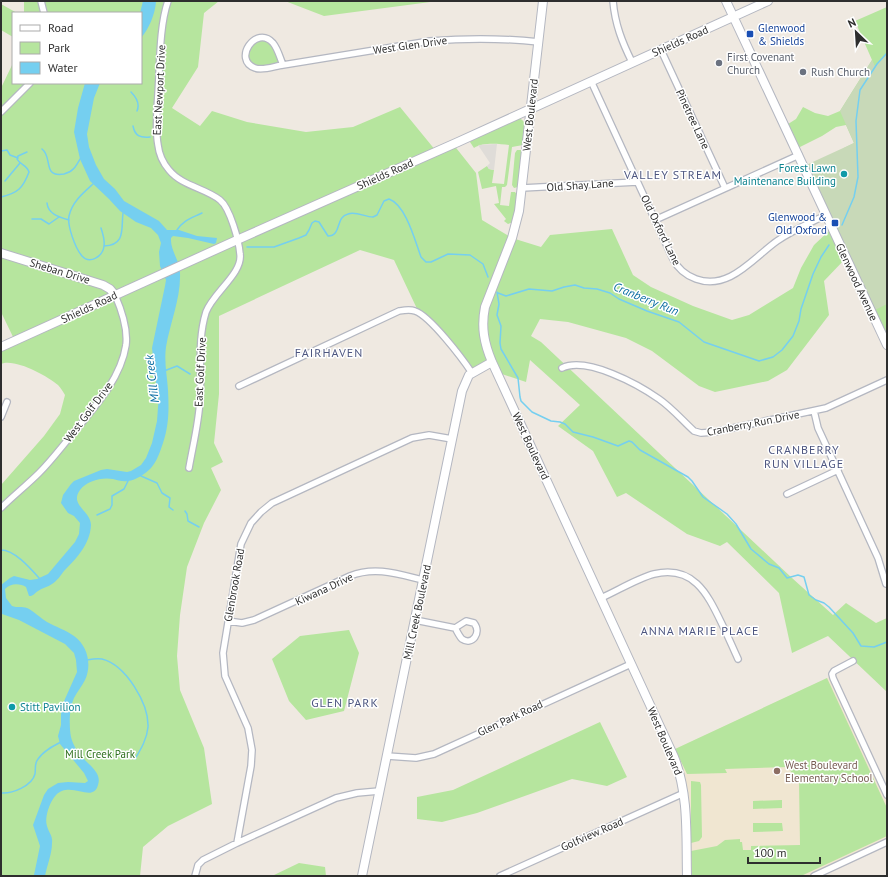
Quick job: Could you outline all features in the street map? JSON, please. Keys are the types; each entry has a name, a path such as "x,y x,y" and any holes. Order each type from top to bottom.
{"street":[{"path":"41,1 44,12"},
{"name":"East Newport Drive","path":"168,1 163,26 156,129 160,154 164,164 174,175 185,183 221,201 228,211 237,240"},
{"name":"West Boulevard","path":"543,1 519,211 514,232 487,300 483,318 483,335 492,362 674,757 681,776 684,793 687,876"},
{"path":"613,1 615,21 632,62"},
{"name":"Glenwood Avenue","path":"726,1 887,345"},
{"name":"Shields Road","path":"1,347 768,1"},
{"name":"West Glen Drive","path":"283,65 274,45 270,40 259,38 248,46 246,60 251,66 259,69 449,40 486,38 539,42"},
{"name":"Pinetree Lane","path":"661,50 725,188"},
{"name":"Old Oxford Lane","path":"591,81 673,260 686,274 698,280 714,282 724,280 734,275 792,231 826,215"},
{"path":"1,112 29,84"},
{"path":"654,220 799,155"},
{"name":"Old Shay Lane","path":"522,188 637,182"},
{"name":"East Golf Drive","path":"189,468 200,403 199,350 206,313 209,305 238,266 241,259 237,240"},
{"name":"Sheban Drive","path":"1,254 103,285 116,295"},
{"name":"West Golf Drive","path":"1,508 40,472 53,457 95,405 116,374 123,359 126,345 126,330 116,295"},
{"path":"239,386 392,314 405,310 419,313 431,323 472,373 492,362"},
{"name":"Cranberry Run Drive","path":"562,368 570,365 585,366 604,370 623,378 659,399 694,430 701,433 714,432 826,408 887,380"},
{"name":"Mill Creek Boulevard","path":"362,876 462,392 469,375 472,373"},
{"path":"1,417 7,402"},
{"path":"814,411 818,428 878,558 886,584"},
{"name":"Glenbrook Road","path":"236,842 251,766 252,750 248,728 228,683 224,670 223,653 241,544 251,523 266,507 277,500 412,438 429,435 452,439"},
{"path":"787,494 838,470"},
{"name":"Kiwana Drive","path":"228,621 242,623 254,620 350,576 363,572 374,570 386,571 424,580"},
{"path":"601,598 655,574 672,573 687,577 700,585 709,596 738,658"},
{"path":"415,620 455,628"},
{"path":"853,661 834,671 832,676 887,795"},
{"name":"Glen Park Road","path":"387,756 416,758 434,754 631,664"},
{"path":"195,876 198,865 203,860 236,842 336,798 356,793 380,791"},
{"name":"Golfview Road","path":"500,876 684,793"},
{"path":"814,876 887,842"}],"shaded area":[{"path":"497,144 494,170 489,169 487,166 490,163 478,145"},
{"name":"West Boulevard Elementary School","path":"832,676 887,795 887,842 814,876 687,876 685,807 671,751"}],"green space":[{"name":"Mill Creek Park","path":"24,1 219,1 204,13 198,67 172,108 200,126 212,111 247,122 306,132 353,127 400,107 436,151 453,144 476,173 482,220 512,238 541,247 550,235 612,229 633,275 651,287 693,306 732,320 749,315 793,288 801,268 814,245 832,228 844,148 854,143 846,125 836,127 796,149 785,126 796,119 803,107 815,113 828,116 840,111 872,60 855,21 887,7 887,255 846,258 824,281 829,315 787,370 768,381 715,392 699,386 652,351 626,338 568,322 540,319 531,336 541,342 833,615 846,603 876,623 887,618 887,692 828,636 792,653 779,593 727,542 720,546 687,534 626,493 617,497 593,451 558,426 580,405 530,360 526,382 496,372 491,362 472,373 465,363 419,313 394,260 360,250 219,316 219,394 214,443 223,462 211,468 221,490 204,523 187,567 180,615 177,656 180,690 204,748 212,804 168,826 143,847 140,876 1,876 1,485 44,436 60,414 65,395 58,385 31,369 14,363 1,364 1,347 15,341 1,312 1,88 12,65 12,84 142,84 142,12 24,12"},
{"path":"285,1 438,1 324,16"},
{"path":"1,4 15,12 12,12 12,36 1,30"},
{"path":"270,40 283,65 259,69 251,66 246,50 253,41"},
{"path":"887,53 887,304 871,312 804,166 854,143 840,111 872,60 875,66"},
{"path":"518,118 524,122 525,125 523,145 512,147 507,185 502,187 500,205 509,206 511,192 515,192 517,195 513,222 508,224 504,221 506,219 494,204 499,203 496,186 482,189 478,172 487,166 489,169 494,170 492,183 504,184 509,145 486,144 474,148 470,142"},
{"path":"517,150 521,150 522,153 518,187 514,188 512,185 515,153"},
{"path":"887,274 887,345 870,308"},
{"path":"349,630 359,653 344,711 306,720 289,701 272,659 300,636"},
{"name":"West Boulevard Elementary School","path":"827,678 887,808 887,836 801,876 692,876 691,851 717,846 725,840 740,839 743,850 751,850 751,846 800,845 799,781 795,781 795,775 791,772 789,767 725,769 727,773 687,774 675,749"},
{"path":"600,722 627,777 607,786 572,779 477,813 442,822 417,819 417,797 453,790"},
{"path":"691,781 700,782 701,785 702,837 699,841 691,843"},
{"path":"782,800 782,808 753,809 753,801"},
{"path":"753,823 782,823 783,831 753,832"},
{"path":"299,863 325,867 326,876 272,876"}],"water":[{"path":"143,1 156,2 151,21 142,37 142,12 140,12"},
{"path":"85,84 100,84 94,98 87,134 89,147 96,165 104,179 115,189 124,201 159,221 167,230 179,230 197,236 217,238 216,243 214,244 188,238 173,236 171,238 172,247 180,268 180,282 165,353 168,397 167,423 163,443 155,462 146,472 128,481 99,479 86,484 77,495 77,500 88,516 91,525 88,538 78,556 56,581 32,596 29,596 26,587 21,585 15,584 5,589 6,598 12,606 30,609 47,622 68,632 79,640 83,645 88,662 85,680 72,702 70,712 70,728 71,737 76,749 97,773 99,781 95,790 91,792 86,793 75,790 62,791 56,795 52,801 46,819 46,823 52,838 52,847 45,876 34,875 40,846 33,825 44,795 48,789 58,783 85,783 88,781 84,773 60,744 58,736 61,725 61,708 77,672 76,660 74,653 65,644 19,620 1,613 1,585 14,576 30,580 37,579 48,574 75,542 79,534 80,523 74,516 68,513 61,503 63,495 74,481 101,470 131,471 141,465 146,458 152,443 157,421 159,394 156,383 152,348 166,280 160,266 159,252 161,243 158,235 151,228 136,222 120,211 90,181 80,159 74,132 78,108"}],"waterway":[{"name":"Cranberry Run","path":"842,225 854,197 858,177 856,121 860,90 877,64 887,53"},
{"path":"131,92 137,101 137,111"},
{"path":"133,126 138,136 150,137"},
{"path":"42,149 47,157 50,170 53,173 64,174 70,172 80,159"},
{"path":"1,151 7,150 10,155 18,158"},
{"path":"1,197 16,192 22,186 29,172 27,168 17,159 18,156 27,152"},
{"path":"5,181 20,163"},
{"path":"93,184 75,202 69,216 70,231 74,242 79,252 85,259 89,260 96,258 103,250 104,239 101,228"},
{"name":"Cranberry Run","path":"247,247 274,247 299,238 306,235 312,223 315,221 319,222 328,236 332,235 337,230 341,219 344,216 354,213 373,217 377,215 384,201 389,199 400,208 405,216 413,233 421,257 426,262 431,262 448,254 470,255 483,264 488,277"},
{"path":"47,203 49,210 58,216 69,220"},
{"path":"104,246 116,243 119,239 122,230 123,213"},
{"path":"177,230 185,222 202,213"},
{"path":"32,219 41,219 49,224 59,217"},
{"name":"Cranberry Run","path":"498,293 506,296 529,289 552,291 575,285 584,288 597,289 610,293 619,299 647,311 679,322 704,342 759,361 773,357 782,350 793,336 813,274 821,257 829,245"},
{"path":"497,292 499,304 497,315 501,326 501,349 518,378 521,401 532,412 551,421 565,424 573,432 618,446 629,441 632,442 640,450 688,477 703,497 727,514 736,524 751,549 769,564 779,568 787,578 798,575 804,577 809,595 829,607 853,633 861,646 874,647 887,642"},
{"name":"Mill Creek","path":"164,371 177,366 190,374"},
{"path":"141,476 157,483 162,493 170,498 169,507 173,510"},
{"path":"97,515 110,509 112,505 112,496 124,489 128,481"},
{"path":"185,511 188,521 199,527"},
{"path":"1,550 12,553 27,565 40,579"},
{"path":"87,660 102,659 111,663 127,677 140,697 145,708 148,727 145,740 135,759"},
{"path":"1,793 16,791 26,786 35,774 35,766 40,756 48,749 61,742"}],"place":[{"name":"Glenwood & Shields","path":"750,34"},
{"name":"First Covenant Church","path":"719,63"},
{"name":"Rush Church","path":"803,72"},
{"name":"Forest Lawn Maintenance Building","path":"844,174"},
{"name":"Glenwood & Old Oxford","path":"835,223"},
{"name":"Stitt Pavilion","path":"12,707"},
{"name":"West Boulevard Elementary School","path":"777,771"}],"district":[{"name":"VALLEY STREAM","path":"673,175"},
{"name":"FAIRHAVEN","path":"329,353"},
{"name":"CRANBERRY RUN VILLAGE","path":"804,457"},
{"name":"ANNA MARIE PLACE","path":"700,631"},
{"name":"GLEN PARK","path":"345,703"}]}
